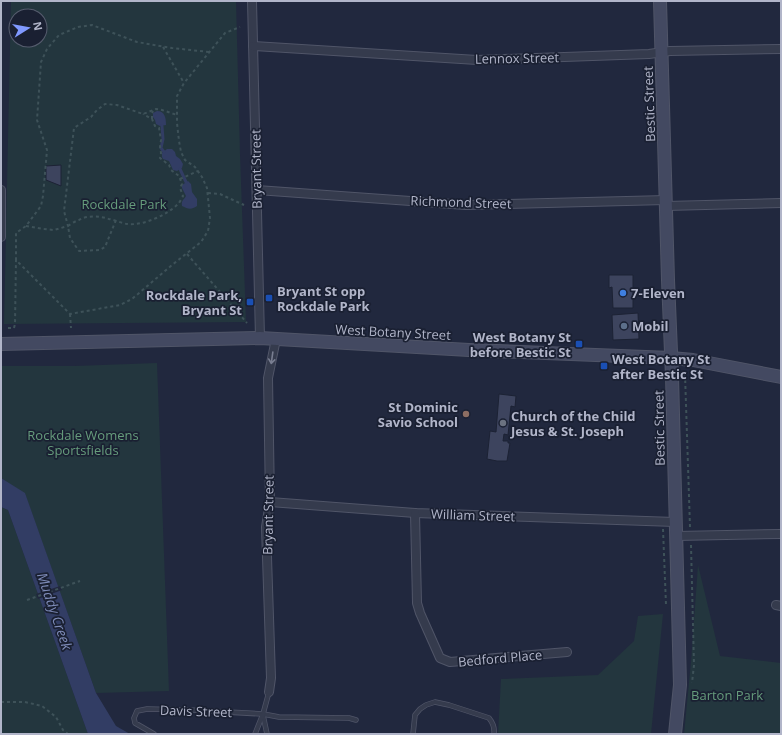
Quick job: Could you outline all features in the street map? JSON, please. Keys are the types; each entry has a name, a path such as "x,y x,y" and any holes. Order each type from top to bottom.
{"main road":[{"name":"Bestic Street","path":"660,1 680,685 675,734"},
{"name":"West Botany Street","path":"1,344 260,338 469,350 671,358 693,360 781,377"}],"street":[{"name":"Bryant Street","path":"252,1 260,338"},
{"name":"Lennox Street","path":"253,46 478,60 649,54 670,51 781,49"},
{"path":"1,190 1,237"},
{"name":"Richmond Street","path":"257,190 466,205 781,203"},
{"name":"Bryant Street","path":"270,692 271,678 266,527 270,502 268,378 276,339"},
{"name":"William Street","path":"270,502 416,513 675,522"},
{"name":"Bedford Place","path":"416,513 417,602 420,613 440,658 450,662 567,652"},
{"path":"676,536 781,534"}],"lane":[{"path":"255,734 270,692"},
{"path":"413,734 415,716 420,708 435,702 489,718 495,728 494,734"},
{"name":"Davis Street","path":"154,734 134,723 134,718 137,711 147,709 190,710 263,714"},
{"path":"263,714 279,717 349,718 356,720"},
{"path":"263,714 267,734"}],"path":[{"path":"8,328 14,328 15,324 16,233 26,226 41,206 43,196 47,150 37,120 41,62 47,49 59,35 78,27 92,25 136,42 163,47 209,52"},
{"path":"70,314 120,305 132,299 201,242 208,231 210,218 208,193 198,171 185,160 178,141 177,96 184,83 225,33 240,27"},
{"path":"163,47 184,83"},
{"path":"116,220 105,247 100,250 79,251 70,238 64,211 74,128 91,117 97,110 106,104 117,105 143,114 152,119"},
{"path":"26,226 43,230 54,230 68,226 79,219 91,217 107,218 127,224 144,223 157,218 178,204 183,196 180,188 182,184 179,176 160,158 161,140 159,128 155,126 152,119 152,113 156,109"},
{"path":"143,114 156,109 177,115"},
{"path":"180,180 198,171"},
{"path":"208,193 220,194 244,205"},
{"path":"187,254 248,323"},
{"path":"16,260 70,314 71,328"},
{"path":"685,374 694,665 691,688"},
{"path":"662,522 666,605"},
{"path":"27,600 80,581"},
{"path":"1,702 25,702 42,706 56,717 68,734"}],"green space":[{"name":"Rockdale Park","path":"11,1 236,1 246,322 4,324 10,48 48,48 48,8 11,8"},
{"name":"Rockdale Womens Sportsfields","path":"157,363 169,691 96,693 25,494 1,478 1,366 75,366"},
{"path":"1,507 8,510 88,734 1,734"},
{"name":"Barton Park","path":"698,565 720,656 781,663 781,734 684,734"},
{"path":"663,614 651,734 498,734 501,679 598,675 634,641 638,616"}],"water":[{"path":"157,111 162,112 165,117 166,125 160,126 156,124 153,113"},
{"path":"167,149 172,149 175,152 176,156 183,164 182,168 177,171 173,170 169,161 163,159 162,153"},
{"path":"188,181 191,184 192,192 197,199 197,206 191,209 182,206 182,201 186,196 182,185"},
{"name":"Muddy Creek","path":"1,478 25,493 96,693 116,726 130,734 88,734 8,510 1,507"}],"pier":[{"path":"60,586 62,590 38,599 36,594"}],"building":[{"path":"61,165 61,186 46,180 46,166"},
{"path":"609,275 633,275 633,308 613,308 612,287 609,288"},
{"path":"638,313 639,339 613,340 612,315"},
{"name":"Church of the Child Jesus & St. Joseph","path":"499,394 516,396 515,407 511,406 508,435 504,434 503,441 508,441 508,443 510,443 507,461 487,459 490,431 496,432"}],"waterway":[{"path":"162,126 163,139 161,148 164,152"},
{"path":"180,169 186,182"}],"place":[{"name":"7-Eleven","path":"623,293"},
{"name":"Bryant St opp Rockdale Park","path":"269,298"},
{"name":"Rockdale Park, Bryant St","path":"250,302"},
{"name":"Mobil","path":"624,326"},
{"name":"West Botany St before Bestic St","path":"579,344"},
{"name":"West Botany St after Bestic St","path":"604,366"},
{"name":"St Dominic Savio School","path":"466,414"},
{"name":"Church of the Child Jesus & St. Joseph","path":"503,423"}]}
